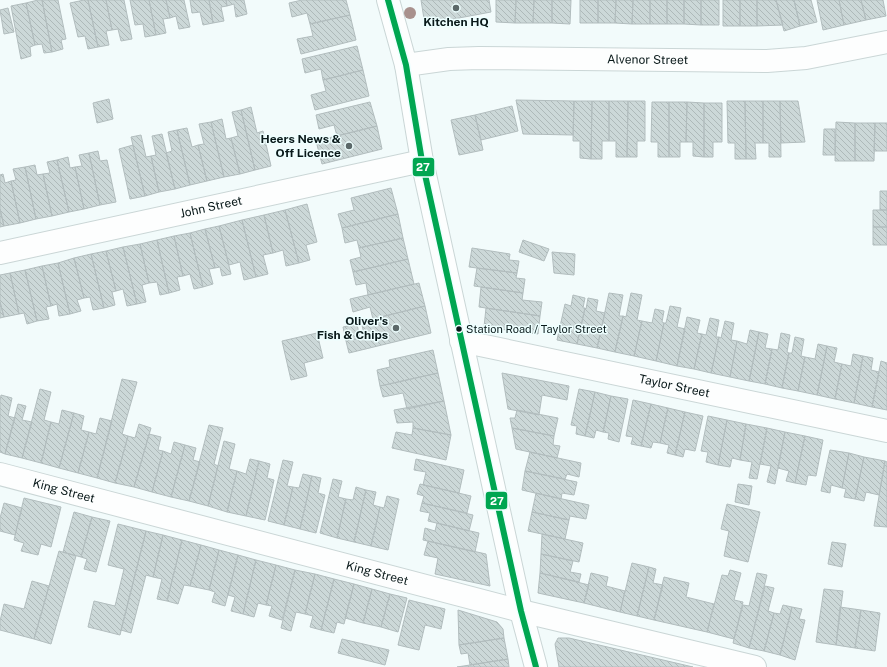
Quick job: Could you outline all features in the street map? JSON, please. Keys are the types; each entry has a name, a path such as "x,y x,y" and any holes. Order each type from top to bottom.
{"street":[{"path":"388,0 406,65 422,161 521,611 536,667"},
{"name":"Alvenor Street","path":"406,65 479,58 767,61 806,58 887,42"},
{"name":"John Street","path":"0,254 422,161"},
{"name":"Taylor Street","path":"461,341 887,431"},
{"name":"King Street","path":"0,474 521,611 755,667"}],"building":[{"path":"42,0 52,52 44,53 42,44 35,45 26,3"},
{"path":"42,0 58,0 66,39 61,40 63,49 52,52"},
{"path":"88,0 98,47 88,49 85,36 78,37 70,3"},
{"path":"88,0 106,0 112,30 106,31 109,45 98,47"},
{"path":"106,0 124,0 132,39 121,41 118,29 112,30"},
{"path":"130,0 149,0 156,35 145,37 143,24 135,25"},
{"path":"149,0 166,0 170,18 163,19 166,33 156,35"},
{"path":"166,0 184,0 190,27 179,29 176,16 170,18"},
{"path":"190,0 209,0 213,23 203,25 200,12 192,13"},
{"path":"209,0 226,0 227,6 221,7 224,21 213,23"},
{"path":"226,0 244,0 247,14 236,17 234,4 227,6"},
{"path":"302,0 346,0 350,15 310,24 307,13 292,17 289,3"},
{"name":"Kitchen HQ","path":"421,0 489,0 491,12 432,23 424,19"},
{"path":"496,0 516,0 515,23 496,22"},
{"path":"516,0 534,0 533,23 515,23"},
{"path":"534,0 552,0 552,23 533,23"},
{"path":"552,0 571,0 570,24 552,23"},
{"path":"580,0 598,0 598,23 580,23"},
{"path":"598,0 616,0 615,23 598,23"},
{"path":"616,0 633,0 632,24 615,23"},
{"path":"633,0 650,0 650,24 632,24"},
{"path":"650,0 667,0 667,24 650,24"},
{"path":"667,0 684,0 684,24 667,24"},
{"path":"684,0 701,0 701,25 684,24"},
{"path":"701,0 719,0 719,25 701,25"},
{"path":"723,0 740,0 740,26 723,26"},
{"path":"740,0 757,0 757,26 740,26"},
{"path":"757,0 776,0 783,25 757,26"},
{"path":"776,0 794,0 800,26 784,31"},
{"path":"794,0 811,0 817,22 800,26"},
{"path":"817,0 839,0 844,25 823,30"},
{"path":"839,0 861,0 866,20 844,25"},
{"path":"861,0 883,0 886,16 866,20"},
{"path":"26,3 35,45 30,47 31,56 21,59 11,6"},
{"path":"8,8 14,32 4,34 0,10"},
{"path":"350,15 356,40 301,54 297,39 313,36 310,24"},
{"path":"357,46 363,70 323,80 321,69 305,73 302,59"},
{"path":"363,70 369,96 315,110 311,95 326,91 323,80"},
{"path":"109,99 113,119 97,123 93,103"},
{"path":"516,100 574,101 573,135 523,134"},
{"path":"574,101 592,101 591,159 580,158 580,141 573,141"},
{"path":"592,101 609,101 609,141 602,141 602,159 591,159"},
{"path":"609,101 628,101 627,157 616,157 616,141 609,141"},
{"path":"628,101 645,101 645,141 637,141 637,157 627,157"},
{"path":"727,101 745,101 746,159 735,159 735,143 728,143"},
{"path":"745,101 763,101 763,143 755,143 756,159 746,159"},
{"path":"763,101 780,101 781,157 769,157 769,143 763,143"},
{"path":"780,101 798,101 805,142 781,143"},
{"path":"370,102 377,126 337,136 334,125 319,129 316,115"},
{"path":"652,102 669,102 669,157 658,157 658,142 651,142"},
{"path":"669,102 687,102 686,142 680,142 680,157 669,157"},
{"path":"687,102 704,103 704,157 693,156 693,142 686,142"},
{"path":"704,103 722,103 722,142 713,142 713,157 704,157"},
{"path":"512,106 518,131 481,140 475,115"},
{"path":"251,107 257,133 263,131 271,166 255,170 241,110"},
{"path":"241,110 255,170 240,174 231,138 238,136 232,112"},
{"path":"475,115 483,150 459,155 451,120"},
{"path":"222,119 226,139 231,138 240,174 224,177 211,122"},
{"path":"211,122 224,177 207,181 198,145 204,144 199,124"},
{"path":"836,122 855,123 855,161 835,161"},
{"path":"855,123 875,123 874,161 855,161"},
{"path":"875,123 887,123 887,151 874,151"},
{"name":"Heers News & Off Licence","path":"377,126 382,149 322,164 316,141"},
{"path":"187,128 192,147 198,145 207,181 190,185 177,130"},
{"path":"824,129 835,129 835,155 823,155"},
{"path":"177,130 190,185 175,189 166,153 172,151 168,132"},
{"path":"162,134 175,189 159,192 151,156 156,155 152,136"},
{"path":"141,135 146,157 151,156 159,192 145,196 131,137"},
{"path":"133,145 145,196 130,199 119,149"},
{"path":"98,151 100,161 107,160 116,202 100,205 89,153"},
{"path":"89,153 100,205 84,209 75,167 82,166 79,155"},
{"path":"68,157 70,168 75,167 84,209 69,212 57,160"},
{"path":"57,160 69,212 52,216 43,174 50,173 47,162"},
{"path":"35,165 37,175 43,174 52,216 36,219 25,167"},
{"path":"25,167 36,219 20,223 11,181 16,180 13,169"},
{"path":"3,174 5,183 11,181 20,223 4,226 0,209 0,175"},
{"path":"391,188 398,214 342,228 338,214 354,210 351,198"},
{"path":"880,191 887,191 887,210 880,210"},
{"path":"307,204 317,242 306,245 310,260 299,263 285,210"},
{"path":"0,209 4,226 0,227"},
{"path":"285,210 299,263 286,266 283,250 273,253 264,215"},
{"path":"873,210 887,210 887,227 873,227"},
{"path":"398,214 403,238 359,248 357,240 345,243 342,228"},
{"path":"264,215 273,253 263,255 268,274 256,277 242,220"},
{"path":"242,220 256,277 244,280 240,262 229,265 219,226"},
{"path":"219,226 231,274 222,276 220,267 215,268 205,229"},
{"path":"873,227 887,227 887,245 873,245"},
{"path":"205,229 215,268 209,269 213,284 203,287 190,233"},
{"path":"190,233 203,287 194,289 190,274 183,276 174,236"},
{"path":"174,236 183,276 177,277 180,290 169,293 157,240"},
{"path":"403,238 408,259 353,272 350,260 361,257 359,248"},
{"path":"157,240 169,293 160,295 157,282 149,283 140,244"},
{"path":"523,240 549,249 544,261 519,252"},
{"path":"140,244 149,283 142,285 146,302 137,304 123,247"},
{"path":"123,247 137,304 127,306 123,289 116,291 106,251"},
{"path":"472,248 510,254 509,260 519,261 517,273 469,267"},
{"path":"106,251 116,291 112,292 115,305 104,308 91,254"},
{"path":"552,252 575,254 574,275 554,273"},
{"path":"91,254 104,308 93,310 90,297 84,298 74,258"},
{"path":"74,258 84,298 77,300 81,311 70,314 58,263"},
{"path":"408,259 414,284 368,295 366,283 356,285 353,272"},
{"path":"58,263 70,314 59,316 57,304 51,306 42,266"},
{"path":"42,266 51,306 46,307 49,319 37,321 25,270"},
{"path":"477,268 517,273 516,278 525,279 523,293 474,286"},
{"path":"25,270 37,321 27,324 24,313 19,314 10,273"},
{"path":"10,273 19,314 4,317 0,302 0,275"},
{"path":"419,283 425,306 373,319 370,307 353,312 350,299"},
{"path":"481,287 523,293 522,300 542,302 540,316 479,307"},
{"path":"609,293 623,295 619,316 623,316 615,352 597,348"},
{"path":"631,293 642,295 637,320 642,321 634,356 615,352 623,316 626,317"},
{"path":"573,295 585,298 583,308 585,308 577,344 557,340 565,304 571,306"},
{"path":"588,298 598,300 596,311 605,313 597,348 577,344"},
{"path":"0,302 4,317 0,318"},
{"name":"Oliver's Fish & Chips","path":"425,306 431,333 349,353 346,341 365,337 361,322"},
{"path":"670,306 681,308 677,327 685,329 677,366 656,361 664,323 666,323"},
{"path":"486,308 540,316 538,334 484,327"},
{"path":"655,309 664,311 662,322 664,323 656,361 634,356 642,321 652,323"},
{"path":"687,317 700,320 697,333 702,334 694,369 677,366"},
{"path":"710,318 719,320 716,337 719,337 711,373 694,369 702,334 706,335"},
{"path":"725,321 734,323 731,340 737,341 730,377 711,373 719,337 721,338"},
{"path":"357,324 360,338 346,341 343,327"},
{"path":"750,330 759,332 749,381 730,377 737,341 747,344"},
{"path":"759,332 768,334 765,348 772,349 765,384 749,381"},
{"path":"317,333 323,358 304,363 307,376 291,380 282,341"},
{"path":"781,333 790,335 787,352 789,353 782,388 765,384 772,349 778,350"},
{"path":"795,337 804,339 801,356 805,357 798,391 782,388 789,353 792,353"},
{"path":"818,344 827,346 817,395 798,391 805,357 815,359"},
{"path":"827,346 837,348 834,362 842,364 835,399 817,395"},
{"path":"433,350 438,373 380,386 377,370 390,367 389,360"},
{"path":"853,354 863,356 854,403 835,399 842,364 851,366"},
{"path":"863,356 873,358 871,370 879,372 872,407 854,403"},
{"path":"881,361 887,363 887,410 872,407"},
{"path":"438,373 444,401 407,409 403,393 383,397 380,386"},
{"path":"502,373 569,386 567,400 542,395 539,415 508,409"},
{"path":"122,379 137,382 122,434 128,436 115,483 97,478"},
{"path":"40,389 51,392 44,420 51,422 41,463 22,458"},
{"path":"579,389 595,392 585,436 576,434 577,426 571,425"},
{"path":"595,392 611,396 603,432 596,430 594,438 585,436"},
{"path":"1,395 12,398 8,416 15,418 5,454 0,452"},
{"path":"611,396 628,399 619,442 608,439 609,433 603,432"},
{"path":"633,400 651,404 641,446 631,444 633,437 626,436"},
{"path":"444,401 451,435 413,428 413,422 397,423 394,410"},
{"path":"18,404 26,406 22,420 32,422 22,458 5,454"},
{"path":"651,404 668,408 660,443 653,442 651,448 641,446"},
{"path":"668,408 685,412 675,455 667,453 669,445 660,443"},
{"path":"62,410 74,413 59,468 41,463 51,422 59,424"},
{"path":"517,410 558,418 554,436 512,428 510,418 515,418"},
{"path":"685,412 703,416 695,451 685,449 683,457 675,455"},
{"path":"74,413 84,416 81,430 89,432 78,473 59,468"},
{"path":"708,416 727,420 718,465 706,462 708,452 701,451"},
{"path":"100,418 112,421 97,478 78,473 89,432 96,434"},
{"path":"727,420 746,424 740,460 732,458 730,467 718,465"},
{"path":"139,424 151,428 134,487 115,483 128,436 135,438"},
{"path":"746,424 767,428 757,479 749,478 752,462 740,460"},
{"path":"209,425 223,428 214,464 218,466 208,506 189,501"},
{"path":"413,428 451,435 446,460 392,448 396,432 412,435"},
{"path":"512,428 554,436 553,445 560,446 557,458 516,449"},
{"path":"767,428 785,432 775,484 767,482 771,466 760,464"},
{"path":"785,432 805,436 795,483 786,481 789,471 778,468"},
{"path":"149,434 161,437 158,450 163,451 152,492 134,487"},
{"path":"805,436 823,440 816,476 808,475 806,485 795,483"},
{"path":"224,441 235,444 229,469 237,471 227,512 208,506"},
{"path":"174,442 185,445 171,497 152,492 163,451 171,454"},
{"path":"185,445 196,448 193,460 200,462 189,501 171,497"},
{"path":"830,450 849,453 842,488 831,485 830,493 821,491"},
{"path":"530,452 581,463 579,477 567,474 565,479 525,471"},
{"path":"849,453 864,457 855,499 844,497 846,489 842,488"},
{"path":"864,457 885,461 879,495 866,492 864,501 855,499"},
{"path":"250,459 259,461 246,516 227,512 237,471 246,474"},
{"path":"416,459 464,470 459,493 423,485 426,472 414,470"},
{"path":"283,460 293,462 287,486 293,487 284,525 268,521"},
{"path":"259,461 270,464 267,478 274,480 265,520 246,516"},
{"path":"885,461 887,462 887,527 874,526"},
{"path":"525,471 577,482 574,495 562,493 561,499 522,490"},
{"path":"303,474 312,476 300,529 284,525 293,487 299,488"},
{"path":"312,476 321,478 318,493 325,495 316,533 300,529"},
{"path":"333,479 342,481 338,497 346,499 337,538 320,533"},
{"path":"420,484 471,496 467,513 422,503 424,496 417,494"},
{"path":"738,484 752,486 749,505 735,502"},
{"path":"356,487 366,490 354,542 337,538 346,499 353,500"},
{"path":"366,490 376,492 373,505 380,507 371,546 354,542"},
{"path":"536,493 589,505 586,519 570,516 569,520 532,512"},
{"path":"387,496 399,499 388,550 371,546 380,507 384,508"},
{"path":"24,498 61,507 51,547 41,544 38,555 21,551 24,543 14,540"},
{"path":"4,503 22,508 15,535 0,531 0,518"},
{"path":"422,503 473,515 469,531 428,521 430,513 420,511"},
{"path":"727,504 760,512 748,562 724,556 729,531 721,529"},
{"path":"74,512 92,517 81,557 63,552"},
{"path":"532,512 569,520 565,539 528,531"},
{"path":"92,517 110,521 96,572 84,569 87,559 81,557"},
{"path":"437,523 479,533 475,552 423,540 425,528 435,531"},
{"path":"118,524 146,531 120,635 88,627 94,601 115,606 124,569 108,565"},
{"path":"146,531 163,535 153,577 146,575 131,633 121,630"},
{"path":"542,534 583,543 579,562 541,554"},
{"path":"163,535 182,540 167,601 157,599 162,579 153,577"},
{"path":"182,540 201,545 190,586 184,585 178,604 167,601"},
{"path":"428,541 486,554 490,586 435,574 438,558 424,555"},
{"path":"832,542 846,544 842,567 828,564"},
{"path":"201,545 219,550 209,590 190,586"},
{"path":"219,550 238,555 225,606 212,602 215,592 209,590"},
{"path":"59,551 76,556 51,644 34,639"},
{"path":"541,554 573,561 570,572 581,574 579,582 540,573"},
{"path":"238,555 256,560 243,614 231,611 235,597 228,595"},
{"path":"256,560 276,565 266,605 258,603 254,617 243,614"},
{"path":"632,563 649,567 637,616 620,612"},
{"path":"276,565 295,570 282,620 269,616 272,606 266,605"},
{"path":"649,567 656,569 653,583 663,585 654,620 637,616"},
{"path":"295,570 315,574 305,614 296,612 291,631 281,628"},
{"path":"730,570 741,573 734,600 743,602 734,639 707,632 722,575 728,576"},
{"path":"540,573 589,585 584,603 538,593"},
{"path":"591,573 608,577 606,586 625,591 620,612 584,603"},
{"path":"757,573 767,575 749,648 733,643 743,605 749,606"},
{"path":"315,574 334,579 321,630 310,627 313,616 305,614"},
{"path":"664,577 689,583 686,597 714,604 707,632 654,620"},
{"path":"334,579 354,584 344,624 337,622 334,633 321,630"},
{"path":"32,581 49,586 34,639 0,630 0,621 4,604 24,609"},
{"path":"354,584 372,589 363,623 345,618"},
{"path":"765,586 774,588 768,611 774,613 764,651 749,648"},
{"path":"372,589 390,594 381,627 363,623"},
{"path":"824,589 843,591 836,645 816,642"},
{"path":"390,594 407,598 398,632 381,627"},
{"path":"409,600 445,609 441,629 425,625 419,650 398,645"},
{"path":"783,605 792,607 780,655 764,651 774,613 780,614"},
{"path":"792,607 802,609 799,619 805,620 795,660 780,655"},
{"path":"840,607 861,610 855,648 836,645"},
{"path":"458,610 497,622 503,629 504,638 459,645"},
{"path":"861,610 880,613 875,651 855,648"},
{"path":"504,638 508,659 470,665 468,653 461,654 459,645"},
{"path":"558,638 569,638 693,667 559,667 555,644"},
{"path":"342,639 389,650 385,665 338,653"},
{"path":"508,659 509,667 457,667 470,665"}],"transit line":[{"name":"27","path":"388,0 406,65 422,161 521,611 536,667"}],"place":[{"name":"Kitchen HQ","path":"456,8"},
{"name":"Heers News & Off Licence","path":"349,146"},
{"name":"Oliver's Fish & Chips","path":"396,328"},
{"name":"Station Road / Taylor Street","path":"459,329"}]}
